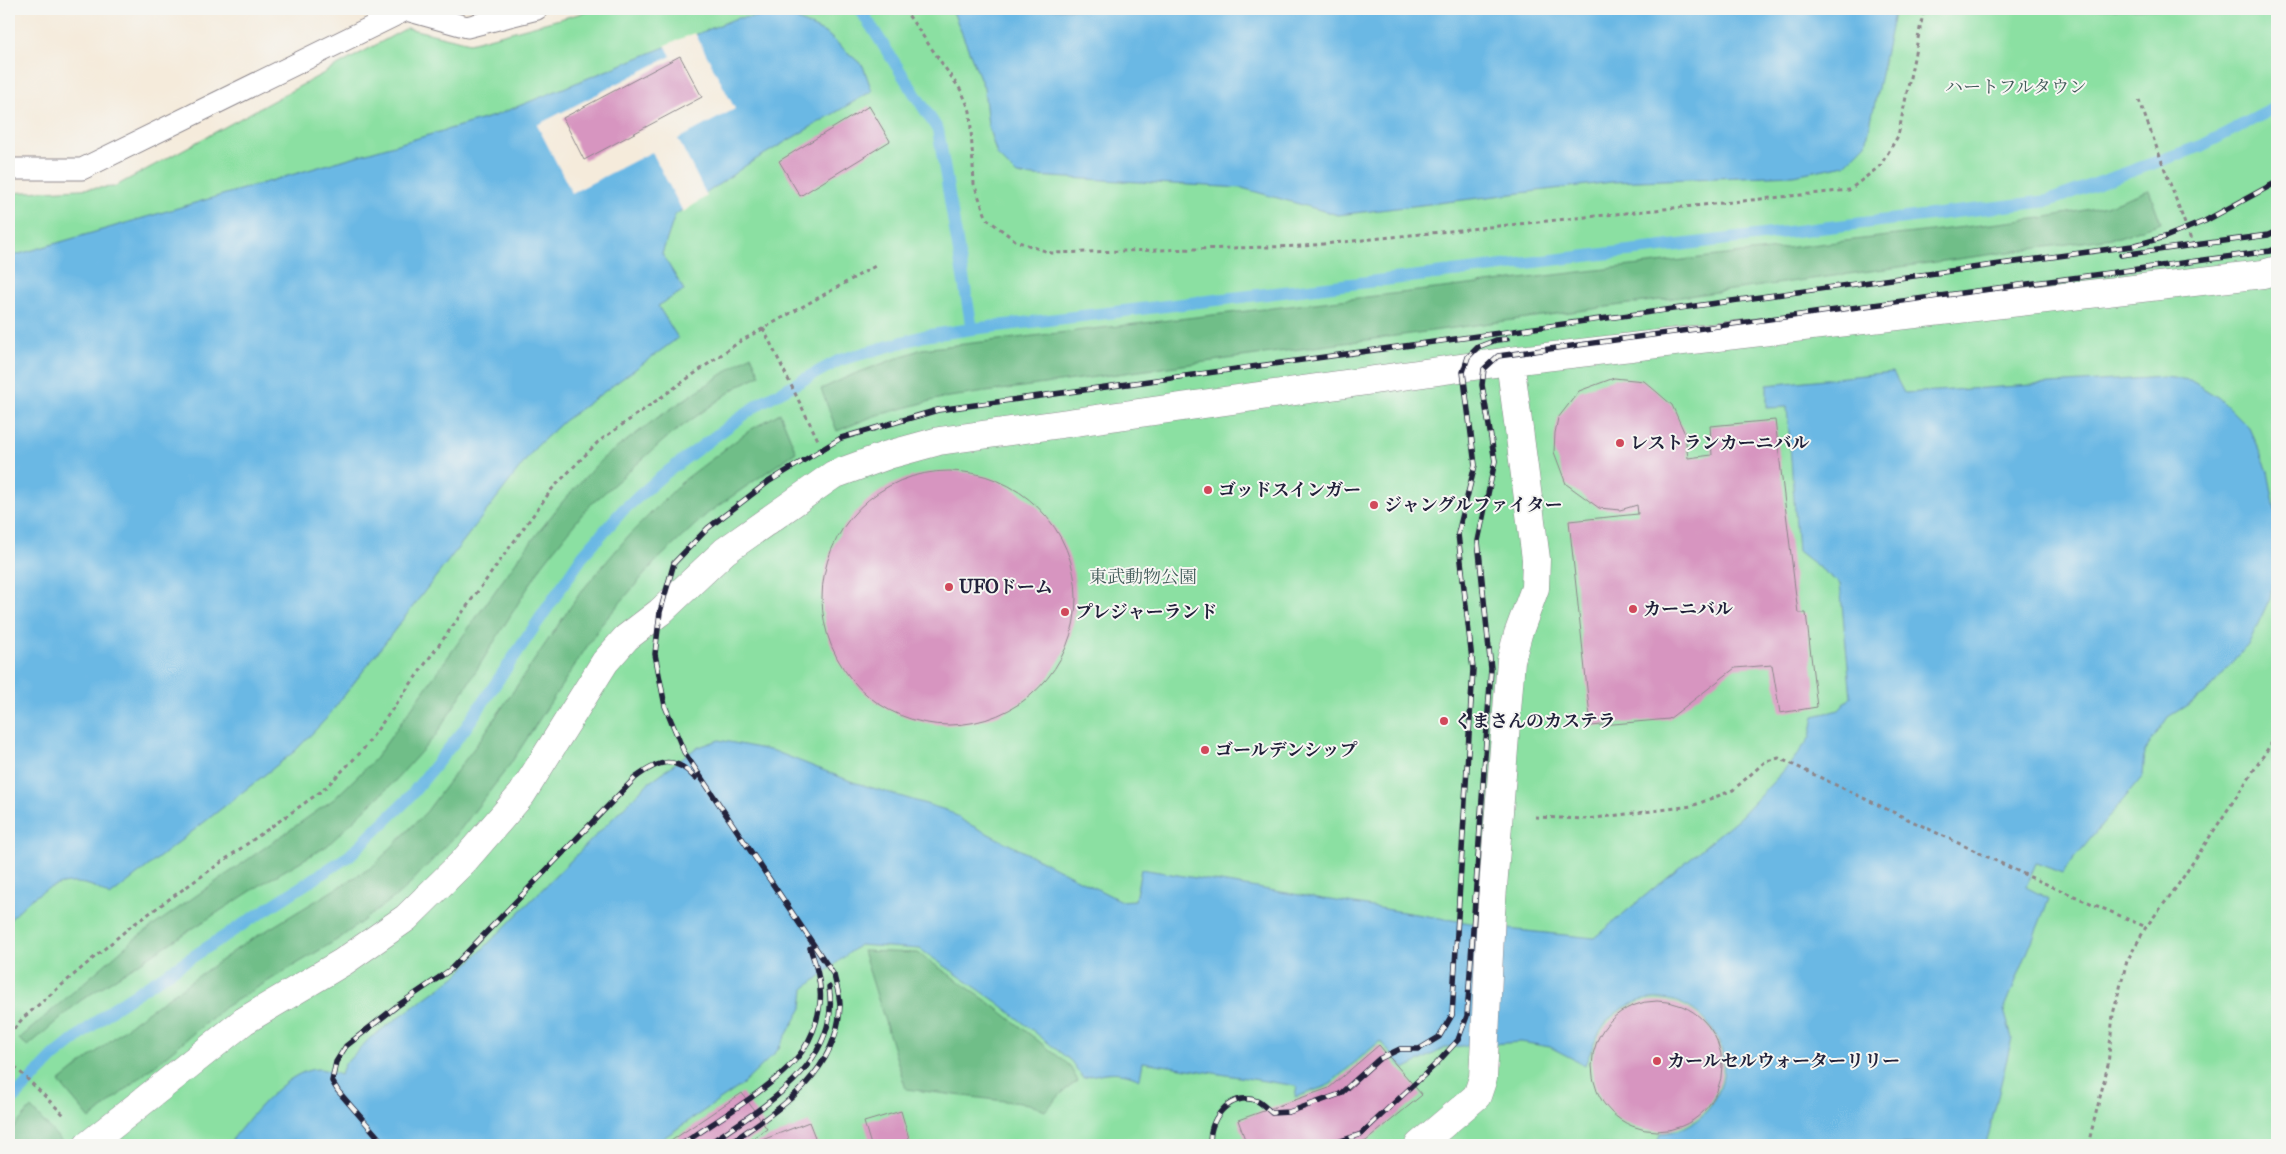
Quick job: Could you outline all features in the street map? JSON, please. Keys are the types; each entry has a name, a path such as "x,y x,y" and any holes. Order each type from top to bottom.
{"street":[{"path":"88,1145 244,1021 343,962 406,918 463,862 522,794 605,662 626,638 660,612 725,551 833,475 888,455 939,441 1510,361 2253,275 2277,270"},
{"path":"1419,1145 1477,1096 1483,1078 1491,913 1511,660 1518,634 1535,588 1536,559 1510,361"}],"lane":[{"path":"9,170 82,169 406,10 467,27 537,9"}],"path":[{"path":"904,9 962,92 970,111 974,184 987,219 1016,241 1051,253 1304,246 1848,190 1880,166 1898,136 1924,9"},
{"path":"2139,100 2182,216"},
{"path":"9,1035 23,1018 130,927 323,790 362,751 552,488 598,442 739,342 877,264"},
{"path":"763,328 773,344 811,423"},
{"path":"2088,1145 2108,1065 2112,1014 2127,961 2146,927 2176,888 2277,735"},
{"path":"1499,815 1587,819 1692,806 1733,790 1766,762 1779,758 2030,877 2146,927"},
{"path":"9,1061 65,1117"}],"green space":[{"name":"東武動物公園","path":"597,9 2277,9 2277,1145 9,1145 9,193 114,187 407,28 470,43"},
{"path":"2149,190 2161,223 2119,237 942,398 874,416 837,431 821,389 854,374 922,349 2042,218 2106,206"},
{"path":"751,355 760,375 740,385 670,435 587,508 542,565 436,735 395,781 327,846 265,882 80,1001 28,1046 19,1039 133,940 334,799 375,759 523,552 563,501 602,459 657,418"},
{"path":"780,413 796,452 708,513 655,562 601,625 509,766 456,835 403,891 340,938 225,1007 90,1119 59,1082 136,1020 244,944 372,867 427,811 480,740 580,593 630,534 683,481 750,430"},
{"path":"863,951 918,953 994,1006 1069,1065 1078,1081 1064,1091 1045,1111 1029,1104 906,1089"},
{"path":"31,1108 65,1145 9,1145 9,1133"}],"water":[{"path":"952,9 1895,9 1866,144 1845,165 1794,175 1612,182 1338,215 1242,188 1017,175 997,155 988,126 984,88"},
{"path":"788,15 827,34 863,66 872,91 748,164 675,215 662,254 684,290 658,306 678,338 564,421 536,447 326,719 295,751 110,896 89,885 65,883 54,886 35,897 9,921 9,257 494,116 737,18"},
{"path":"1893,372 1904,393 2164,377 2190,380 2219,398 2249,428 2268,471 2277,520 2277,556 2270,598 2248,645 2205,694 2168,717 2145,751 2143,776 2062,873 2036,863 2026,887 2049,899 2004,1010 2012,1038 1986,1145 1657,1145 1660,1133 1675,1131 1689,1125 1702,1116 1712,1104 1722,1080 1723,1057 1716,1035 1703,1018 1684,1005 1663,999 1640,1001 1610,1018 1597,1037 1585,1065 1550,1047 1521,1042 1447,1047 1404,1069 1380,1041 1327,1086 1295,1097 1297,1086 1143,1062 1140,1079 1112,1072 1083,1078 1071,1061 997,1002 920,949 859,945 804,989 802,1008 777,1051 742,1085 653,1145 228,1145 268,1098 293,1078 306,1071 318,1069 340,1075 345,1064 370,1038 455,977 647,784 696,748 719,740 774,751 853,782 949,811 965,822 1121,901 1135,900 1141,869 1507,929 1594,938 1740,817 1790,764 1806,743 1810,737 1814,716 1839,710 1851,697 1840,584 1798,551 1787,407 1767,408 1767,385"}],"pier":[{"path":"695,33 735,109 678,139 707,196 683,212 652,152 572,193 537,125 671,56 665,45"}],"building":[{"path":"680,56 702,97 584,160 563,118"},
{"path":"869,106 890,141 800,196 779,161"},
{"path":"1614,378 1644,381 1672,405 1685,434 1688,458 1712,455 1710,426 1775,420 1798,613 1806,613 1817,707 1780,713 1772,665 1735,668 1669,719 1591,726 1569,521 1638,514 1637,505 1620,510 1599,508 1566,484 1554,452 1555,433 1558,418 1579,391"},
{"name":"UFOドーム","path":"949,471 974,474 998,481 1009,486 1039,508 1061,538 1066,549 1073,573 1076,598 1073,623 1066,647 1061,658 1039,688 1009,710 998,715 974,722 949,725 924,722 900,715 889,710 859,688 837,658 832,647 825,623 822,598 825,573 832,549 837,538 859,508 889,486 900,481 924,474"},
{"name":"カールセルウォーターリリー","path":"1657,1001 1670,1002 1682,1006 1703,1020 1717,1041 1721,1053 1721,1079 1717,1091 1703,1112 1682,1126 1670,1130 1657,1131 1644,1130 1632,1126 1611,1112 1597,1091 1593,1079 1592,1066 1593,1053 1597,1041 1611,1020 1632,1006 1644,1002"},
{"path":"1379,1045 1422,1095 1366,1141 1355,1145 1247,1145 1238,1120 1329,1088"},
{"path":"742,1093 767,1129 743,1145 665,1145"},
{"path":"901,1111 911,1145 871,1145 864,1122"},
{"path":"809,1122 818,1145 758,1145 757,1142"}],"waterway":[{"path":"860,9 938,130 972,329"},
{"path":"9,1103 54,1056 115,1007 349,856 407,800 464,730 584,554 623,510 663,475 760,403 840,360 924,336 972,329 2048,201 2201,146 2277,107"}],"railway":[{"path":"727,1145 785,1104 817,1070 829,1051 837,1029 840,1005 834,975 684,752 665,706 655,654 660,612 674,563 708,528 768,482 841,438 938,410 2132,246 2165,237 2205,221 2277,182"},
{"path":"2121,255 2268,235 2277,231"},
{"path":"1329,1145 1361,1134 1437,1063 1458,1040 1467,1016 1491,669 1478,541 1495,461 1482,385 1484,369 1498,356 2270,251 2277,248"},
{"path":"1211,1145 1212,1127 1216,1118 1229,1104 1247,1099 1259,1102 1272,1113 1289,1112 1340,1094 1379,1059 1400,1049 1419,1049 1439,1037 1452,1015 1473,669 1458,534 1475,465 1463,372 1468,357 1478,347 1496,340 1507,339"},
{"path":"385,1145 338,1091 332,1081 336,1062 346,1046 397,1006 450,970 635,778 651,767 666,763 680,765 695,778"},
{"path":"681,1145 764,1088 793,1063 803,1050 814,1028 820,1003 818,975 810,948"},
{"path":"707,1145 773,1099 793,1081 810,1061 823,1039 830,1014 829,987"}],"place":[{"name":"レストランカーニバル","path":"1620,443"},
{"name":"ゴッドスインガー","path":"1208,490"},
{"name":"ジャングルファイター","path":"1374,505"},
{"name":"UFOドーム","path":"949,587"},
{"name":"カーニバル","path":"1633,609"},
{"name":"プレジャーランド","path":"1065,612"},
{"name":"くまさんのカステラ","path":"1444,721"},
{"name":"ゴールデンシップ","path":"1205,750"},
{"name":"カールセルウォーターリリー","path":"1657,1061"}],"park label":[{"name":"ハートフルタウン","path":"2016,87"}]}
